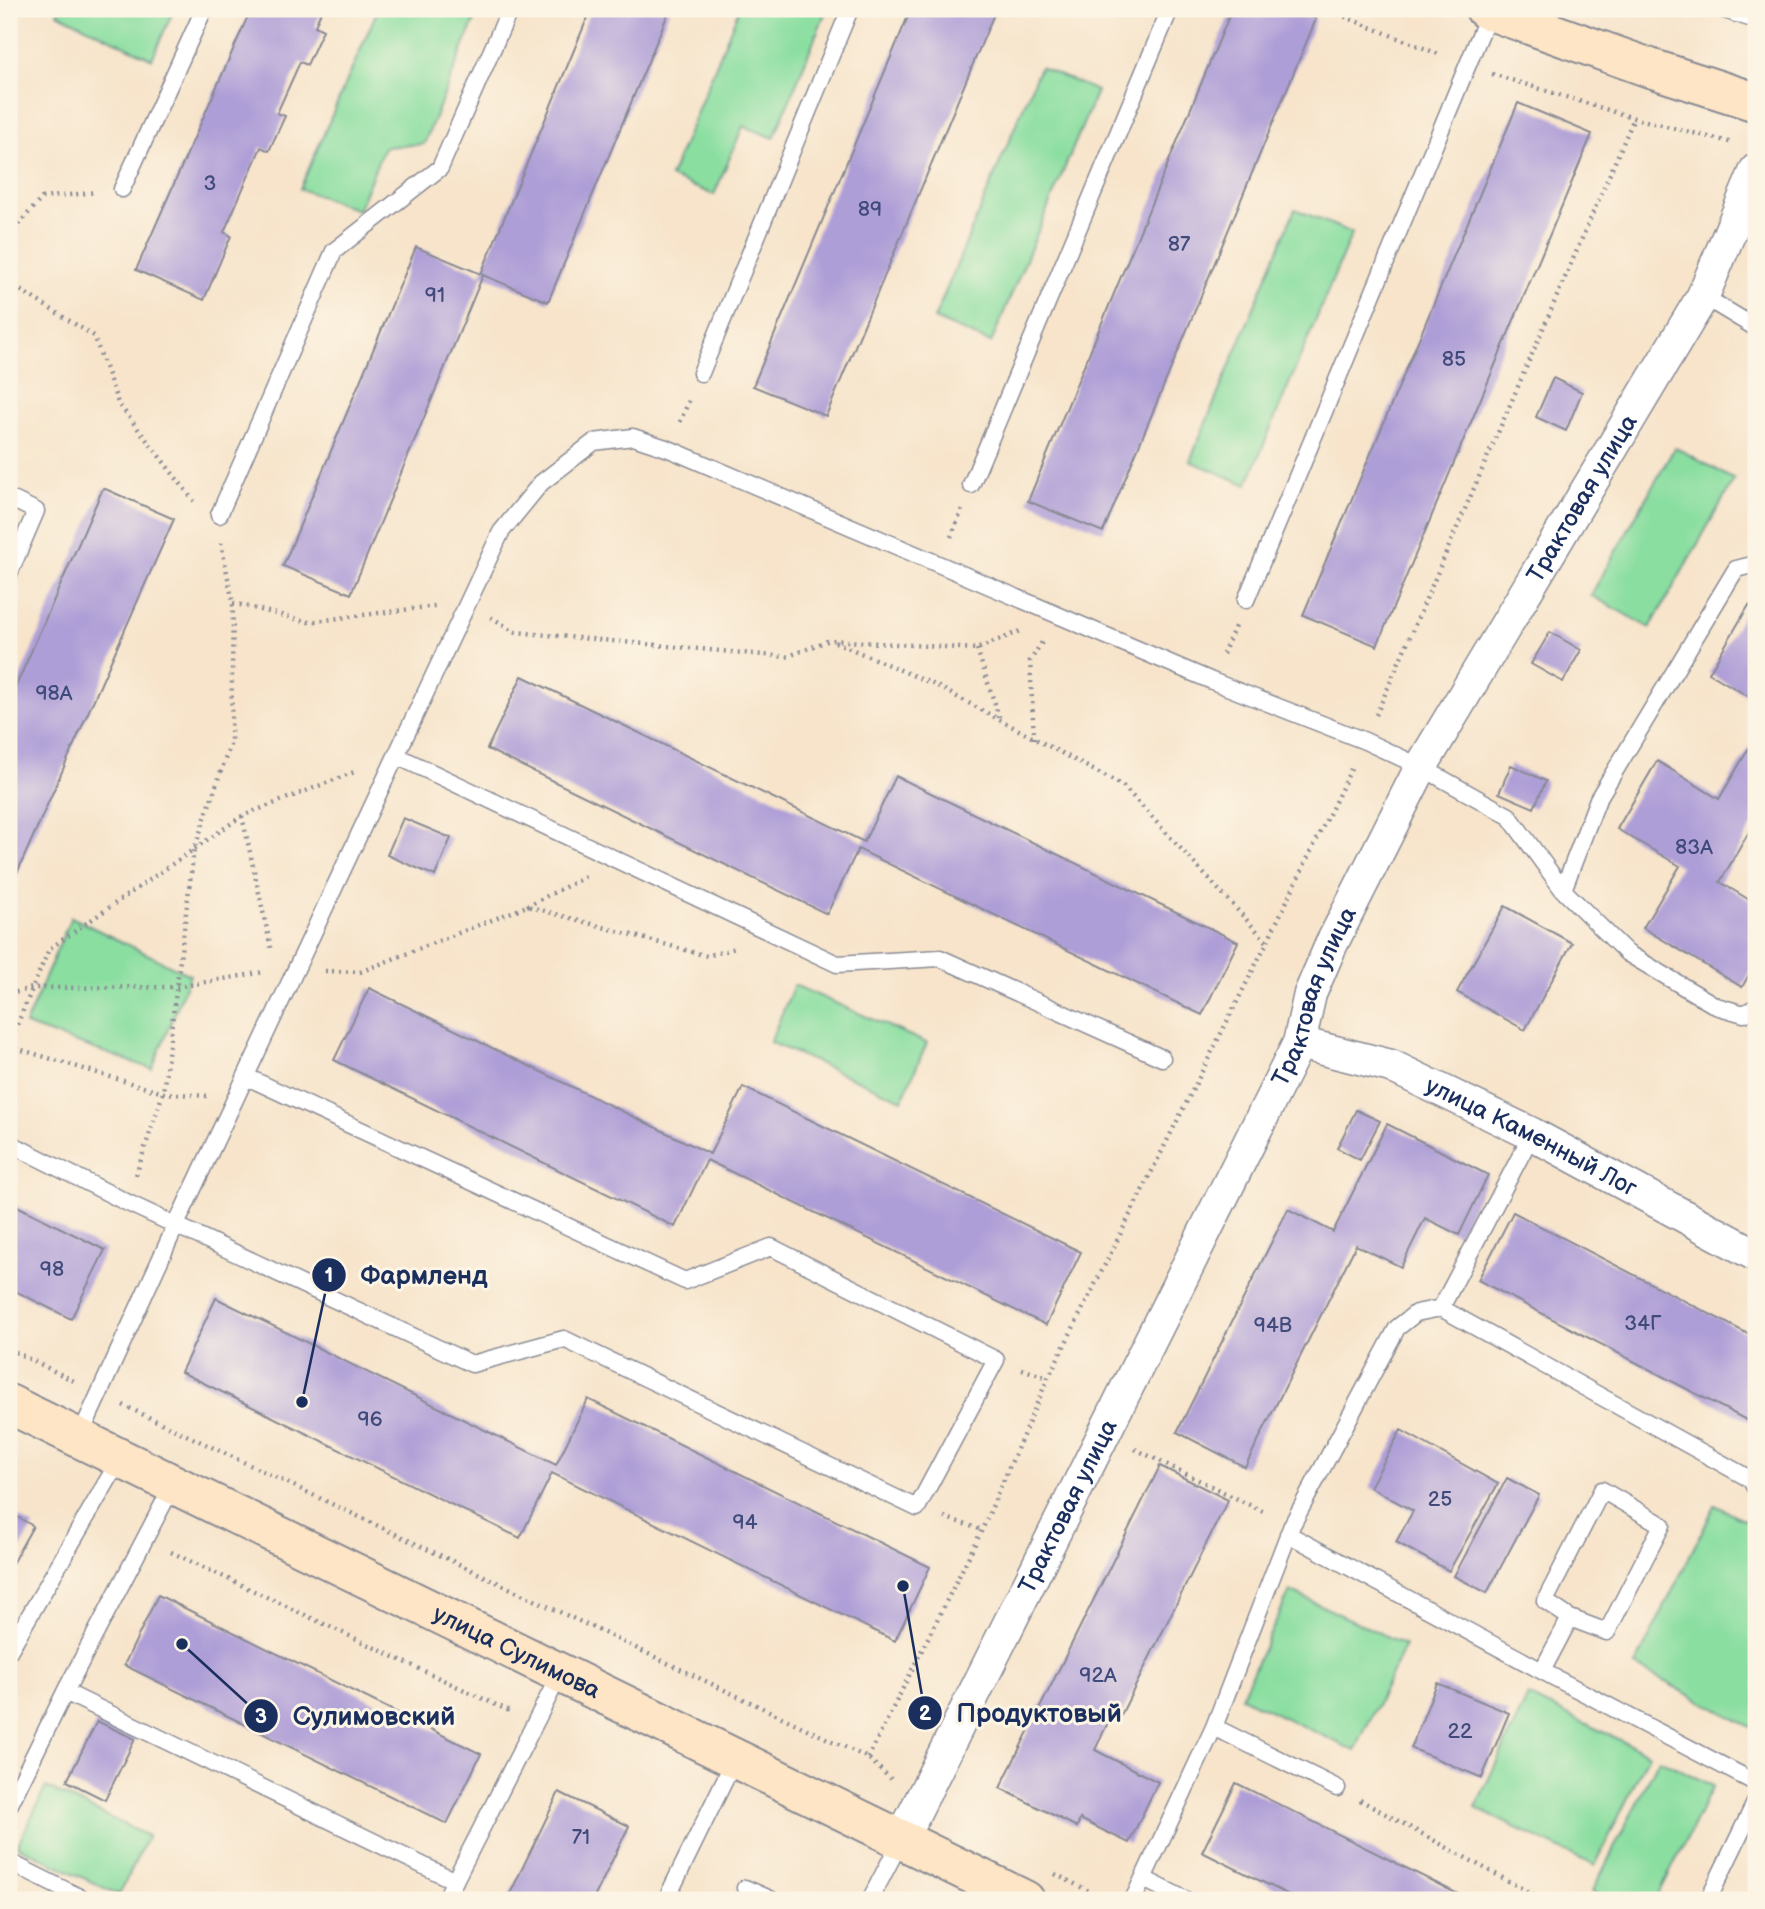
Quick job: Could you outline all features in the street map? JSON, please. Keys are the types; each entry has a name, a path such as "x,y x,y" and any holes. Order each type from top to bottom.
{"street":[{"path":"1488,10 1650,68 1756,102"},
{"name":"Трактовая улица","path":"901,1840 1298,1043 1310,994 1331,945 1421,767 1703,296 1750,158"},
{"name":"улица Каменный Лог","path":"1298,1043 1391,1066 1532,1133 1756,1255"},
{"name":"улица Сулимова","path":"9,1404 1025,1900"}],"lane":[{"path":"122,189 204,9"},
{"path":"218,523 334,251 440,169 510,9"},
{"path":"701,373 850,9"},
{"path":"971,485 1170,9"},
{"path":"1720,9 1756,20"},
{"path":"1246,600 1468,66 1488,10"},
{"path":"1703,296 1756,328"},
{"path":"79,1438 176,1224 501,532 541,483 594,442 633,437 669,449 1212,681 1365,741 1421,767 1509,816 1563,890 1627,953 1716,1006 1744,1014 1756,1007"},
{"path":"9,498 36,511 9,574"},
{"path":"1563,890 1598,799 1736,569 1756,564"},
{"path":"397,756 837,964 940,958 1162,1058"},
{"path":"9,1143 126,1202 472,1364 564,1339 917,1508 996,1360 771,1247 685,1281 247,1077"},
{"path":"1441,1308 1532,1133"},
{"path":"1133,1900 1214,1727 1290,1530 1397,1328 1416,1314 1441,1308 1749,1479 1756,1489"},
{"path":"9,1651 120,1459"},
{"path":"9,1807 65,1692 173,1485"},
{"path":"1602,1490 1662,1525 1607,1632 1570,1618 1545,1601 1602,1490"},
{"path":"1290,1530 1542,1671 1756,1783"},
{"path":"1542,1671 1570,1618"},
{"path":"445,1900 560,1674"},
{"path":"65,1692 455,1881"},
{"path":"1214,1727 1337,1788"},
{"path":"666,1900 735,1759"},
{"path":"1708,1900 1756,1801"},
{"path":"870,1900 901,1840"},
{"path":"9,1862 85,1900"},
{"path":"1144,1879 1186,1900"},
{"path":"745,1888 772,1900"}],"path":[{"path":"1325,9 1468,66 1750,158"},
{"path":"868,1758 982,1530 1048,1378 1365,741 1634,118"},
{"path":"9,235 42,198 122,189"},
{"path":"9,283 94,336 118,403 201,510"},
{"path":"669,449 701,373"},
{"path":"940,564 971,485"},
{"path":"126,1202 163,1093 194,850 231,742 233,603 218,523"},
{"path":"1212,681 1246,600"},
{"path":"233,603 308,622 468,602 515,632 786,657 830,640 976,649 1061,615"},
{"path":"1034,738 1030,661 1061,615"},
{"path":"830,640 933,684 1123,786 1267,942"},
{"path":"976,649 1000,720"},
{"path":"236,1098 163,1093 9,1045 49,949 242,816 397,756"},
{"path":"242,816 276,970"},
{"path":"9,994 33,988 177,986 276,970 360,972 527,906 617,861"},
{"path":"527,906 707,956 777,936"},
{"path":"9,1349 868,1758 918,1804"},
{"path":"1103,1433 1290,1530"},
{"path":"917,1508 982,1530"},
{"path":"143,1539 507,1710 542,1710"},
{"path":"1337,1788 1543,1900"},
{"path":"1048,1870 1108,1900"}],"green space":[{"path":"59,9 174,9 152,59 57,13"},
{"path":"378,9 479,9 424,144 384,147 358,210 300,189"},
{"path":"739,9 826,11 774,138 743,126 714,195 670,177"},
{"path":"1040,67 1097,91 991,343 934,319"},
{"path":"1295,209 1352,233 1247,485 1190,461"},
{"path":"1675,447 1734,480 1650,628 1591,595"},
{"path":"71,917 190,975 152,1069 25,1025"},
{"path":"794,985 927,1043 902,1100 770,1042"},
{"path":"1715,1505 1756,1526 1756,1730 1635,1666"},
{"path":"1290,1591 1405,1645 1355,1751 1241,1697"},
{"path":"1528,1696 1649,1754 1595,1866 1475,1808"},
{"path":"1659,1759 1713,1786 1656,1900 1609,1900 1592,1892"},
{"path":"46,1787 148,1836 119,1895 17,1846"}],"building":[{"path":"251,9 322,9 315,26 323,30 307,65 300,62 277,113 285,116 269,151 261,147 224,232 231,236 204,300 136,270"},
{"path":"591,9 670,9 548,302 483,275 351,594 283,566 416,247 481,274"},
{"path":"911,9 996,9 826,416 753,386"},
{"path":"1232,9 1290,9 1316,19 1103,532 1028,501"},
{"path":"1518,103 1592,134 1377,646 1303,615"},
{"path":"1553,378 1582,392 1566,431 1536,417"},
{"path":"103,488 174,519 9,891 9,702"},
{"path":"1749,605 1756,609 1756,701 1709,673"},
{"path":"1550,632 1581,650 1563,682 1531,664"},
{"path":"522,676 864,842 896,776 1238,942 1202,1015 858,849 827,914 487,749"},
{"path":"1756,736 1756,820 1720,882 1756,904 1756,963 1742,987 1643,928 1680,866 1617,829 1657,761 1719,799"},
{"path":"1511,765 1546,781 1534,808 1499,793"},
{"path":"403,818 451,838 435,876 387,855"},
{"path":"1505,906 1572,943 1525,1030 1457,992"},
{"path":"369,988 710,1154 743,1087 1081,1252 1046,1325 707,1160 675,1227 334,1060"},
{"path":"1356,1110 1380,1121 1360,1160 1337,1148"},
{"path":"1387,1124 1488,1175 1459,1235 1425,1218 1401,1267 1356,1245 1245,1467 1177,1432 1288,1209 1333,1232"},
{"path":"9,1202 105,1250 71,1319 9,1288"},
{"path":"1513,1212 1756,1338 1756,1425 1478,1280"},
{"path":"216,1298 556,1465 588,1399 930,1567 895,1641 552,1473 520,1538 181,1372"},
{"path":"1401,1430 1498,1484 1449,1571 1396,1542 1413,1511 1370,1487"},
{"path":"1160,1466 1228,1500 1118,1721 1110,1718 1095,1750 1158,1782 1129,1843 1080,1819 1077,1827 1000,1788"},
{"path":"1507,1478 1539,1495 1487,1593 1454,1576"},
{"path":"9,1512 33,1526 9,1569"},
{"path":"158,1595 481,1754 447,1824 124,1665"},
{"path":"1437,1683 1509,1713 1482,1778 1411,1748"},
{"path":"97,1721 135,1739 105,1800 67,1781"},
{"path":"1236,1783 1470,1900 1299,1900 1202,1852"},
{"path":"559,1792 629,1826 593,1900 507,1900"}],"place":[{"name":"Фармленд","path":"302,1402"},
{"name":"Продуктовый","path":"903,1586"},
{"name":"Сулимовский","path":"182,1644"}]}
